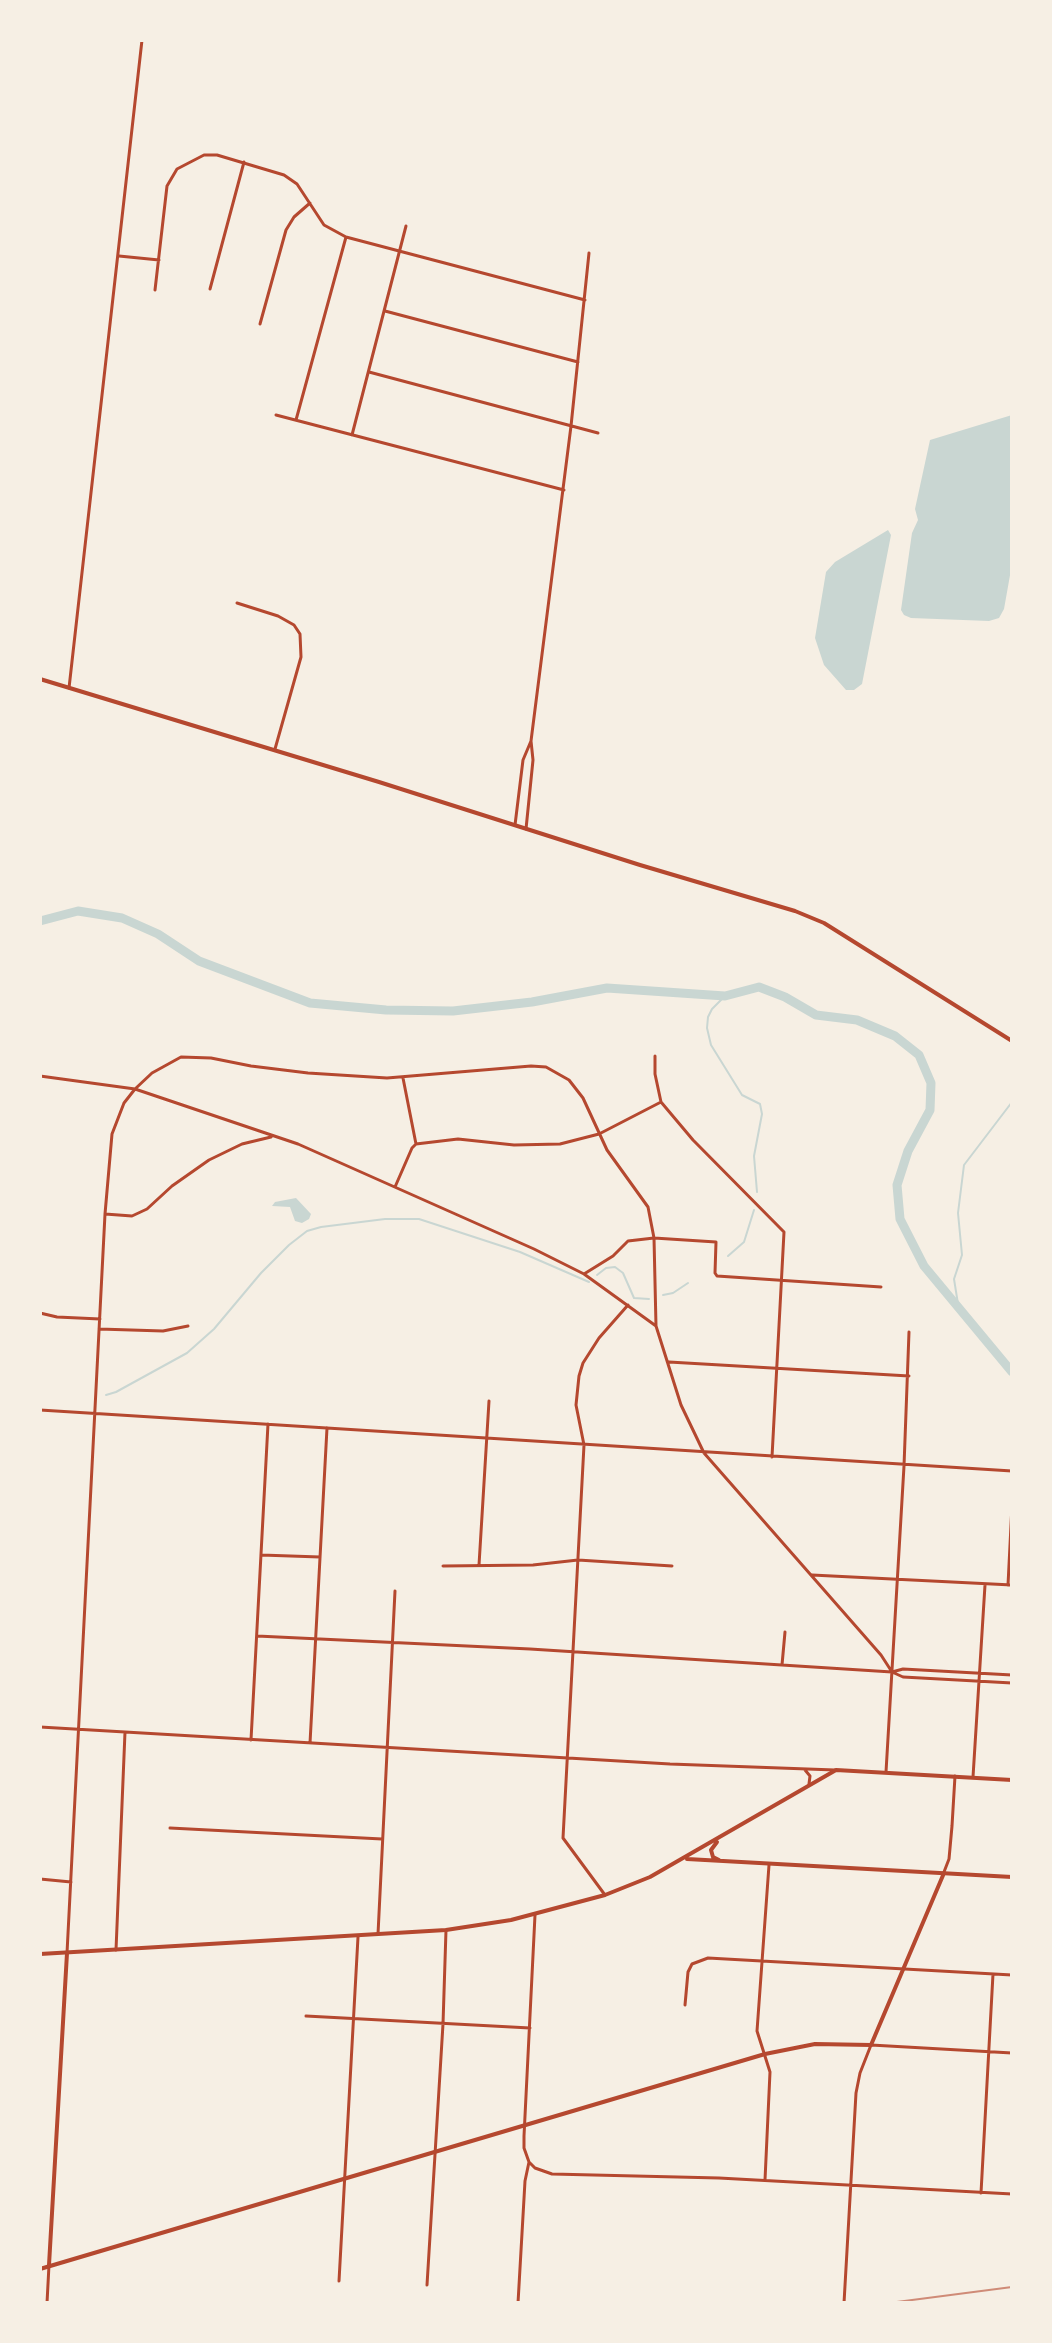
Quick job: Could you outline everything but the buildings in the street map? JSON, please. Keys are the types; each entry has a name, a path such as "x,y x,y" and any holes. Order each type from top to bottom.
{"main road":[{"path":"40,679 795,911 824,923 1012,1041"},
{"path":"40,1954 446,1930 535,1915 605,1895 650,1877 836,1770 1012,1780"},
{"path":"722,1838 711,1850 713,1857 722,1862"},
{"path":"684,1859 1012,1877"},
{"path":"40,2269 765,2054 815,2044 871,2045 944,1873"},
{"path":"49,2265 67,1953"}],"street":[{"path":"69,689 142,40"},
{"path":"155,290 167,186 177,169 204,155 244,162 284,175 297,184 324,225 346,237 585,300"},
{"path":"210,289 244,162"},
{"path":"260,324 286,230 294,217 310,203"},
{"path":"352,435 406,226"},
{"path":"296,420 346,237"},
{"path":"526,829 533,760 531,741 564,490 589,253"},
{"path":"118,256 159,260"},
{"path":"385,311 578,362"},
{"path":"369,372 598,433"},
{"path":"276,415 564,490"},
{"path":"237,603 278,616 294,625 300,634 301,657 274,750"},
{"path":"515,825 523,760 531,741"},
{"path":"67,1953 94,1413 112,1134 124,1103 135,1089 166,1064 181,1057 196,1056 308,1073 403,1077 531,1066 546,1067 569,1080 583,1098 607,1150 648,1207 654,1238 656,1326 681,1405 704,1453 881,1655 892,1672 903,1677 1012,1683"},
{"path":"655,1056 661,1102 693,1140 784,1232 772,1457"},
{"path":"40,1076 135,1089 298,1144 584,1274 656,1326"},
{"path":"403,1077 416,1144"},
{"path":"395,1187 416,1144 458,1139 550,1145 599,1134 661,1102"},
{"path":"105,1214 132,1216 147,1209 172,1186 209,1160 242,1144 271,1137"},
{"path":"584,1274 613,1256 628,1241 654,1238 716,1242 717,1276 881,1287"},
{"path":"605,1895 563,1838 584,1445 576,1416 579,1376 599,1338 628,1305"},
{"path":"40,1313 100,1319"},
{"path":"99,1329 163,1331 188,1326"},
{"path":"886,1772 909,1332"},
{"path":"668,1362 909,1376"},
{"path":"479,1565 489,1401"},
{"path":"40,1410 1012,1471"},
{"path":"251,1740 268,1424"},
{"path":"310,1743 327,1428"},
{"path":"812,1575 1010,1585 1012,1505"},
{"path":"261,1555 320,1557"},
{"path":"443,1566 533,1565 578,1560 672,1566"},
{"path":"973,1777 986,1584"},
{"path":"378,1934 395,1591"},
{"path":"782,1665 785,1632"},
{"path":"257,1636 892,1672 903,1669 1012,1675"},
{"path":"40,1727 670,1764 836,1770"},
{"path":"116,1950 125,1732"},
{"path":"802,1769 810,1776 806,1788"},
{"path":"944,1873 950,1848 955,1776"},
{"path":"170,1828 383,1839"},
{"path":"765,2180 770,2072 757,2031 769,1865"},
{"path":"40,1879 71,1882"},
{"path":"535,1915 524,2148 535,2168 552,2174 765,2180 1012,2194"},
{"path":"427,2285 446,1930"},
{"path":"339,2281 358,1936"},
{"path":"685,2005 688,1972 699,1959 1012,1975"},
{"path":"981,2193 993,1974"},
{"path":"306,2016 530,2028"},
{"path":"844,2303 856,2093 871,2045 1012,2053"},
{"path":"518,2303 525,2181 529,2162"},
{"path":"47,2303 49,2265"}],"shaded area":[{"path":"1012,415 1012,564 1004,609 999,618 989,621 911,618 904,615 901,610 912,533 918,520 915,509 930,440"},
{"path":"888,530 891,535 862,684 854,690 846,690 824,665 815,638 826,572 835,562"},
{"path":"296,1198 311,1214 302,1223 295,1221 290,1207 272,1206 275,1202"}],"waterway":[{"path":"40,921 78,911 122,918 158,934 199,961 310,1003 386,1010 453,1011 532,1002 607,988 725,996 759,987 785,997 816,1015 857,1020 895,1036 919,1055 931,1083 930,1110 908,1151 897,1185 900,1219 924,1266 1012,1372"},
{"path":"725,996 712,1009 707,1028 711,1045 742,1095 760,1104 762,1114 754,1156 757,1192"},
{"path":"958,1304 954,1279 962,1255 958,1213 964,1165 1012,1102"},
{"path":"728,1256 744,1242 754,1210"},
{"path":"106,1395 187,1353 214,1329 289,1245 307,1231 321,1227 385,1219 419,1219 520,1252 589,1282"},
{"path":"597,1275 606,1268 615,1267 623,1273 634,1298 649,1299"},
{"path":"663,1295 673,1293 688,1283"}],"railway":[{"path":"889,2303 1012,2287"}]}
